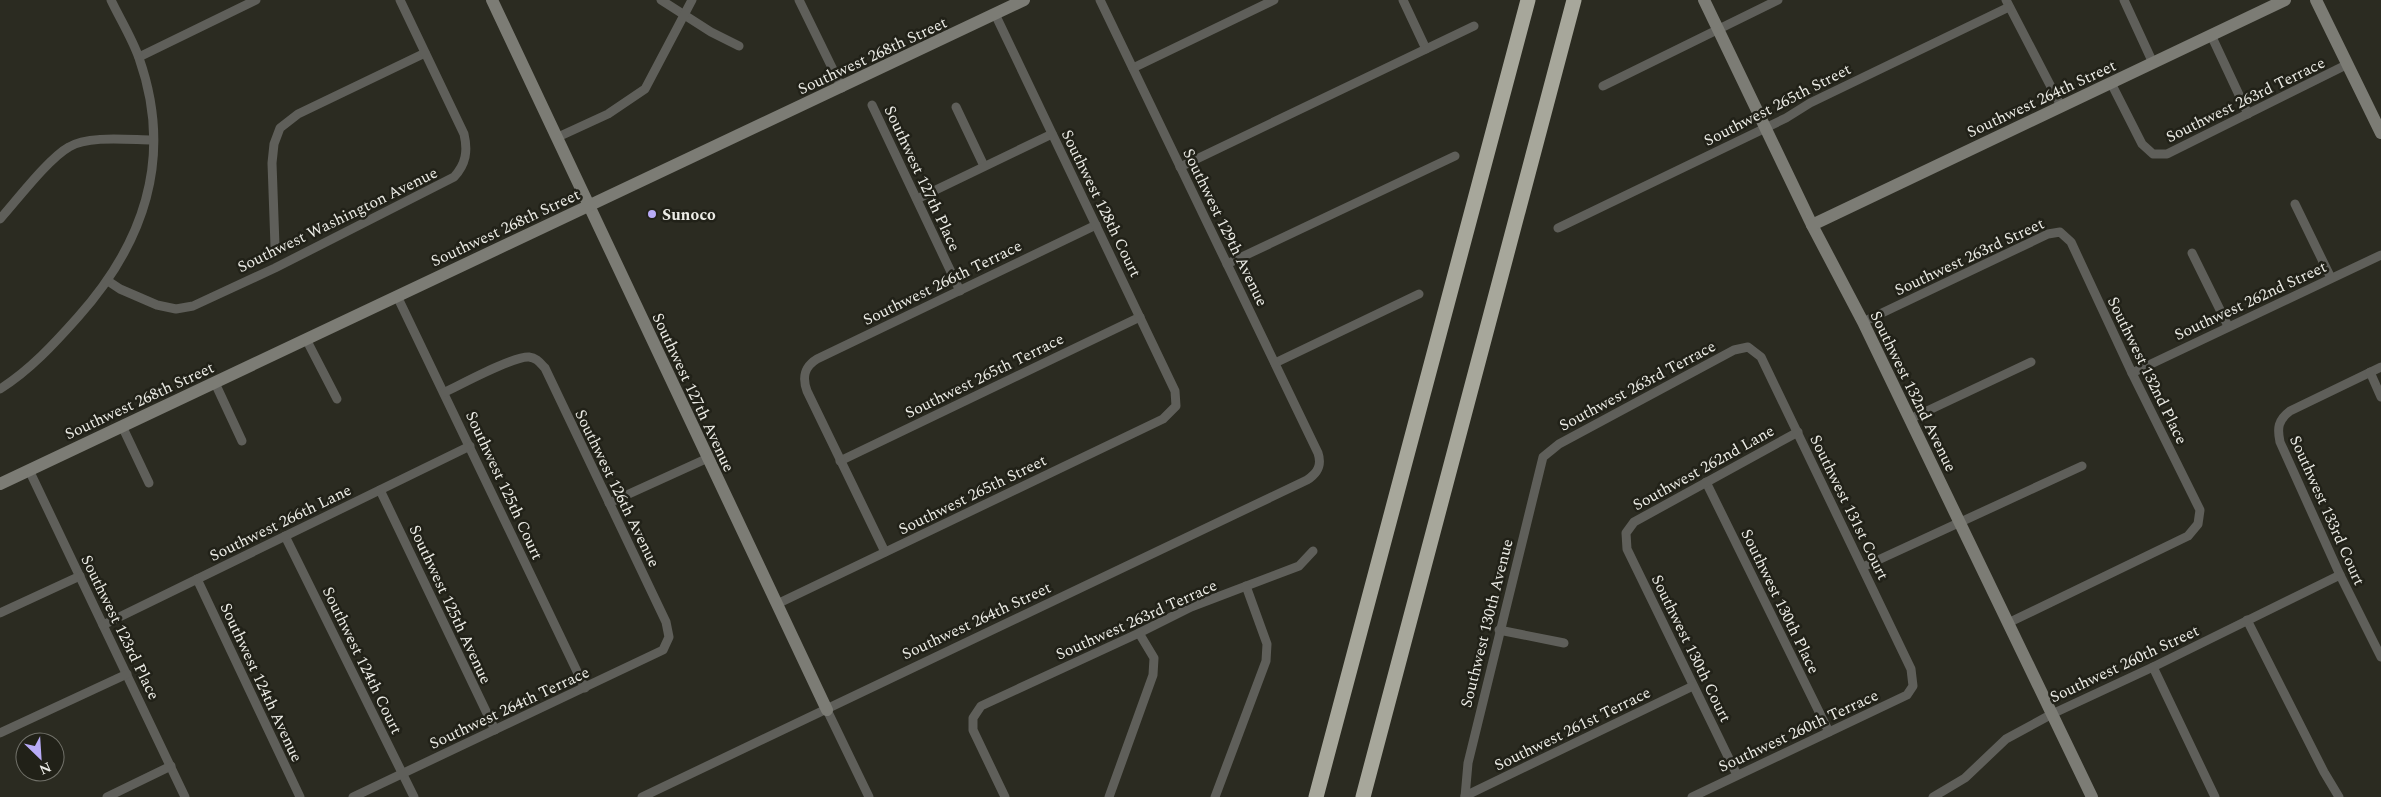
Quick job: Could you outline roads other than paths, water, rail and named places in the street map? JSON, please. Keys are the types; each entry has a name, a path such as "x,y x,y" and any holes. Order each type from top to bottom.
{"highway":[{"path":"1316,797 1528,0"},
{"path":"1363,797 1574,0"}],"street":[{"path":"0,390 20,376 51,346 108,281 129,248 143,212 151,170 153,140 148,88 139,57 111,0"},
{"name":"Southwest Washington Avenue","path":"108,281 120,289 157,305 176,309 193,306 276,268 454,177 464,164 466,154 464,134 400,0"},
{"name":"Southwest 127th Avenue","path":"492,0 869,797"},
{"path":"661,0 683,15 739,46"},
{"path":"558,137 608,114 645,89 692,0"},
{"path":"799,0 842,88"},
{"name":"Southwest 268th Street","path":"1,481 29,470 842,88 1024,0"},
{"name":"Southwest 129th Avenue","path":"1100,0 1318,453 1319,468"},
{"path":"1133,68 1274,0"},
{"path":"1403,0 1426,49"},
{"name":"Southwest 132nd Avenue","path":"1704,0 1812,225 1863,322 2092,797"},
{"path":"1603,86 1778,0"},
{"path":"2124,0 2153,63"},
{"name":"Southwest 264th Street","path":"1812,225 2285,0"},
{"path":"2316,0 2381,133"},
{"path":"139,57 250,1"},
{"path":"2008,4 2061,106"},
{"name":"Southwest 265th Street","path":"1558,228 1765,128 1810,103 2008,4"},
{"name":"Southwest 128th Court","path":"995,14 1175,391 1176,406"},
{"path":"1180,167 1474,26"},
{"path":"2211,35 2248,114"},
{"path":"275,246 272,152 280,128 298,114 425,53"},
{"name":"Southwest 263rd Terrace","path":"2111,82 2142,144 2153,154 2167,154 2348,64"},
{"name":"Southwest 127th Place","path":"872,105 960,291"},
{"path":"956,107 984,166"},
{"path":"917,198 1052,134"},
{"path":"0,219 48,166 69,146 97,140 153,140"},
{"path":"1228,264 1455,156"},
{"path":"2295,204 2332,278"},
{"name":"Southwest 266th Terrace","path":"840,461 807,391 804,371 817,359 1096,225"},
{"name":"Southwest 263rd Street","path":"1863,322 2048,234 2060,232"},
{"name":"Southwest 132nd Place","path":"2008,623 2188,536 2198,524 2200,510 2132,373 2071,242 2060,232"},
{"path":"2192,253 2228,326"},
{"name":"Southwest 262nd Street","path":"2132,373 2381,255"},
{"path":"1275,363 1419,294"},
{"name":"Southwest 125th Court","path":"398,296 585,688"},
{"name":"Southwest 265th Terrace","path":"840,461 1140,317"},
{"path":"306,339 337,399"},
{"name":"Southwest 263rd Terrace","path":"1543,457 1559,444 1734,350 1748,347"},
{"name":"Southwest 131st Court","path":"1748,347 1761,357 1798,432 1911,669 1913,686"},
{"name":"Southwest 126th Avenue","path":"445,392 517,359 532,357 539,361 545,368 666,622 669,636"},
{"path":"1910,419 2031,362"},
{"path":"2381,367 2370,372 2381,397"},
{"name":"Southwest 133rd Court","path":"2370,372 2290,411 2282,417 2278,428 2280,442 2340,574 2381,657"},
{"path":"215,382 242,441"},
{"name":"Southwest 265th Street","path":"777,604 1163,419 1176,406"},
{"path":"122,426 149,483"},
{"name":"Southwest 262nd Lane","path":"1626,533 1634,522 1798,432"},
{"name":"Southwest 266th Lane","path":"103,625 470,446"},
{"name":"Southwest 130th Avenue","path":"1465,796 1468,763 1499,630 1543,457"},
{"path":"609,503 708,458"},
{"path":"840,461 885,552"},
{"path":"1863,567 2082,466"},
{"name":"Southwest 264th Street","path":"642,797 1307,480 1319,468"},
{"name":"Southwest 123rd Place","path":"29,470 185,797"},
{"name":"Southwest 130th Place","path":"1706,482 1829,732"},
{"name":"Southwest 125th Avenue","path":"380,490 495,730"},
{"name":"Southwest 130th Court","path":"1626,533 1627,549 1737,775"},
{"name":"Southwest 124th Court","path":"285,536 414,797"},
{"name":"Southwest 263rd Terrace","path":"1005,797 973,730 973,718 981,706 1140,633 1191,607 1299,566 1313,551"},
{"name":"Southwest 260th Street","path":"1933,797 1965,778 2006,739 2052,714 2153,667 2340,574"},
{"path":"0,613 80,576"},
{"name":"Southwest 124th Avenue","path":"196,579 300,797"},
{"path":"1215,797 1266,661 1267,644 1246,586"},
{"path":"2247,620 2324,772 2339,797"},
{"path":"1499,630 1564,643"},
{"path":"1109,797 1154,675 1154,658 1140,633"},
{"name":"Southwest 264th Terrace","path":"353,797 663,650 669,636"},
{"path":"2153,667 2215,797"},
{"path":"0,733 127,674"},
{"name":"Southwest 261st Terrace","path":"1465,796 1693,686"},
{"name":"Southwest 260th Terrace","path":"1692,797 1907,695 1913,686"},
{"path":"107,797 171,766"}],"place":[{"name":"Sunoco","path":"652,214"}]}
